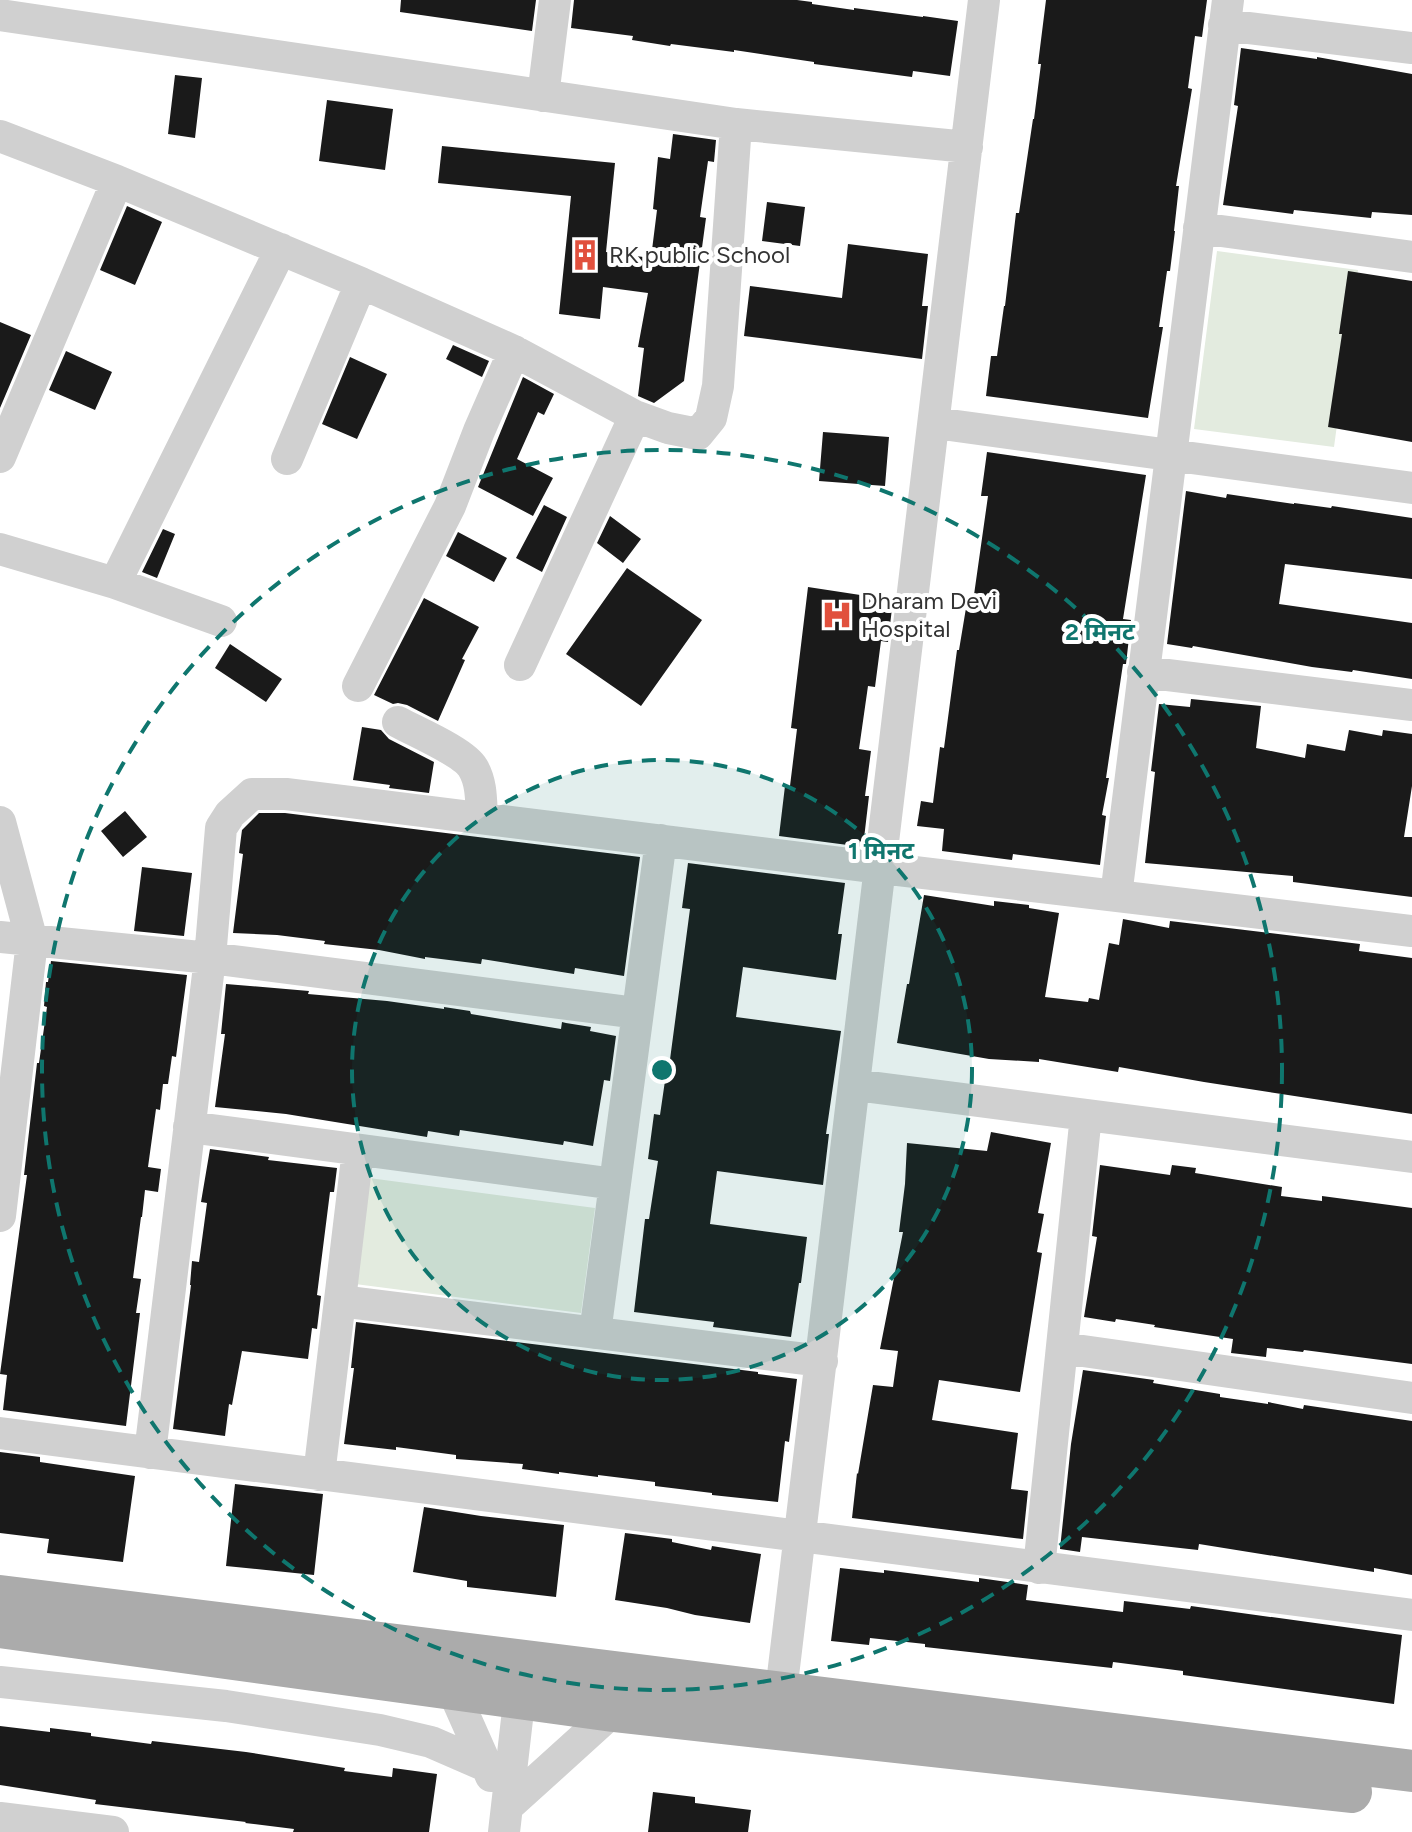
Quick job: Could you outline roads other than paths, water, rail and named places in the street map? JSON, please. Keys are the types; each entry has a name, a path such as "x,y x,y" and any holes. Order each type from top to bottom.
{"main road":[{"path":"0,1596 522,1680 783,1711 1412,1799"},
{"path":"0,1627 452,1688 522,1680 613,1711 783,1711 1412,1771"}],"street":[{"path":"543,96 555,0"},
{"path":"783,1711 800,1537 984,0"},
{"path":"11,11 736,124 967,147"},
{"path":"1116,896 1226,12 1412,48"},
{"path":"0,136 117,181 361,283 514,351 635,416 668,428 698,434 711,418 718,386 736,124"},
{"path":"0,457 117,181"},
{"path":"1199,228 1412,257"},
{"path":"115,583 281,249"},
{"path":"287,459 361,283"},
{"path":"358,686 450,506 514,351"},
{"path":"520,665 635,416"},
{"path":"935,423 1412,488"},
{"path":"0,549 115,583 221,621"},
{"path":"1143,672 1412,705"},
{"path":"398,722 455,752 473,767 480,788 482,818"},
{"path":"150,1453 210,958 221,828 230,814 252,794 286,794 1412,931"},
{"path":"0,822 32,941 6,1116 0,1216"},
{"path":"595,1333 661,840"},
{"path":"0,937 210,958 637,1013"},
{"path":"855,1085 1412,1157"},
{"path":"1039,1568 1086,1115"},
{"path":"189,1127 615,1184"},
{"path":"319,1475 358,1150"},
{"path":"340,1301 822,1361"},
{"path":"1062,1348 1412,1398"},
{"path":"0,1433 1412,1615"},
{"path":"505,1820 522,1680"},
{"path":"0,1682 226,1706 380,1730 431,1742 486,1766"},
{"path":"452,1688 486,1766 505,1820"},
{"path":"505,1820 613,1711"},
{"path":"0,1818 113,1832"}],"place":[{"name":"RK public School","path":"585,255"},
{"name":"Dharam Devi Hospital","path":"837,615"}]}
